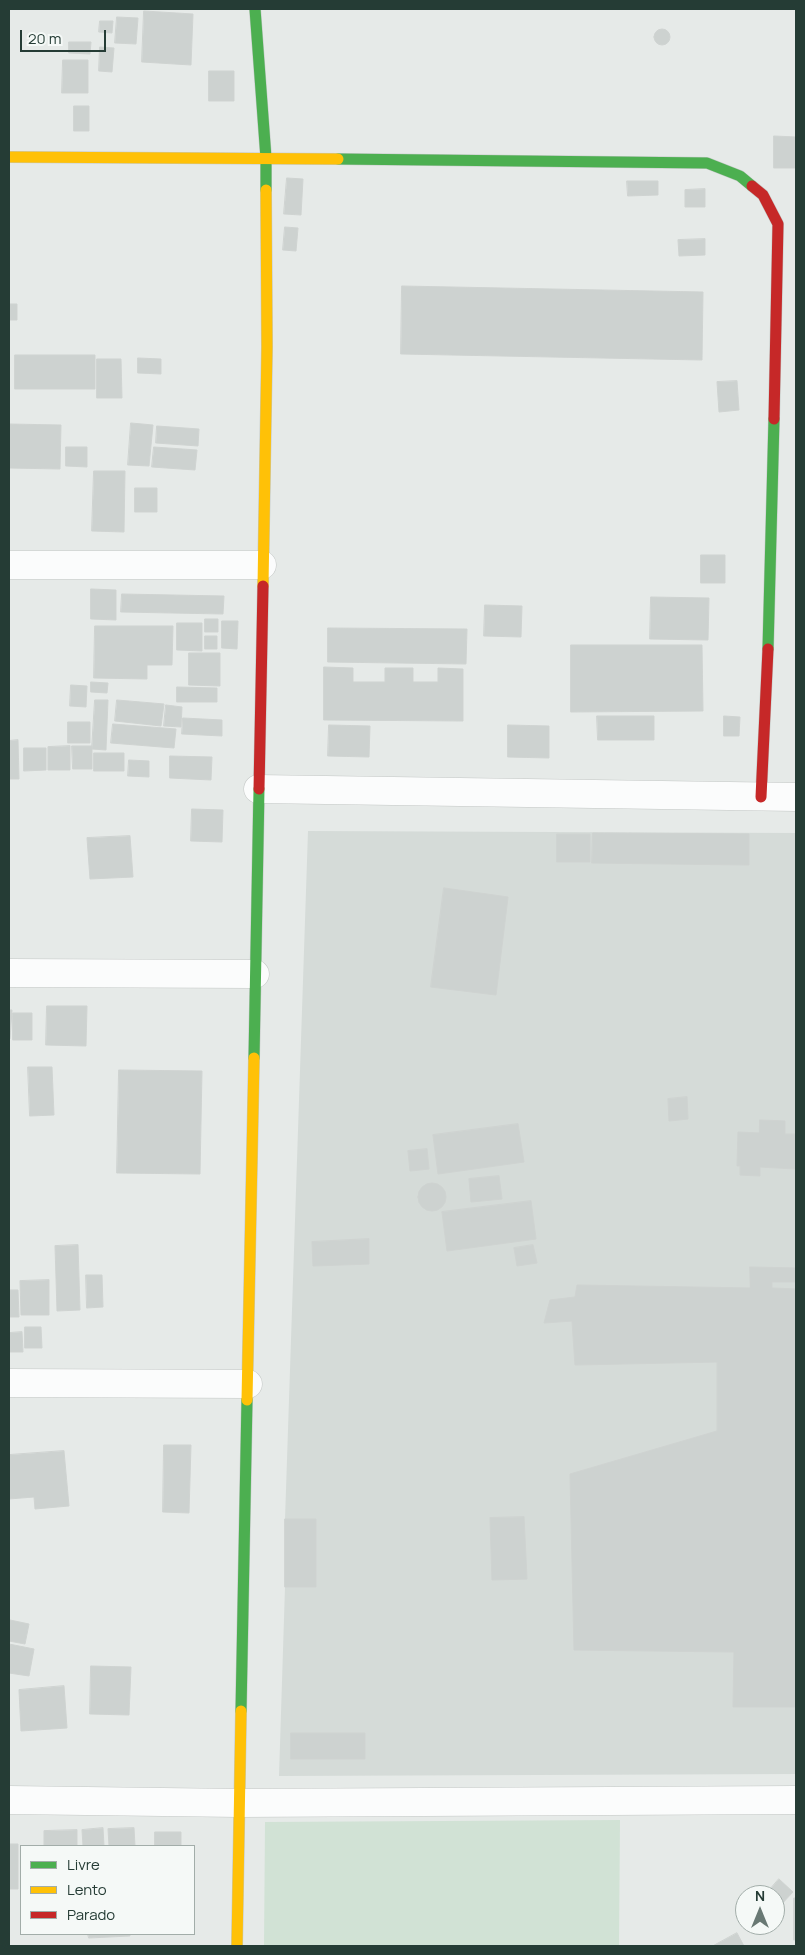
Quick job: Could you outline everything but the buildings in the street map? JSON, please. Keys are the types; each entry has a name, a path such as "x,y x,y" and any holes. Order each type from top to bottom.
{"main road":[{"path":"237,1946 267,347 266,158 255,9"},
{"path":"9,157 707,163 740,176 763,195 778,224 770,596 761,797"}],"street":[{"path":"9,565 262,566"},
{"path":"258,789 796,797"},
{"path":"9,973 255,974"},
{"path":"9,1383 248,1384"},
{"path":"9,1800 239,1803 796,1800"}],"shaded area":[{"path":"308,831 796,833 796,1774 279,1776 285,1587 285,1519"}],"green space":[{"path":"620,1820 619,1946 264,1946 265,1822"}],"traffic: fast":[{"path":"255,9 266,158 266,190"},
{"path":"338,159 707,163 740,176 752,186"},
{"path":"768,649 774,419"},
{"path":"254,1058 259,789"},
{"path":"241,1711 247,1400"}],"traffic: slow":[{"path":"9,157 338,159"},
{"path":"263,586 267,347 266,190"},
{"path":"247,1400 254,1058"},
{"path":"237,1946 241,1711"}],"traffic: jam":[{"path":"752,186 763,195 778,224 774,419"},
{"path":"259,789 263,586"},
{"path":"761,797 768,649"}]}
